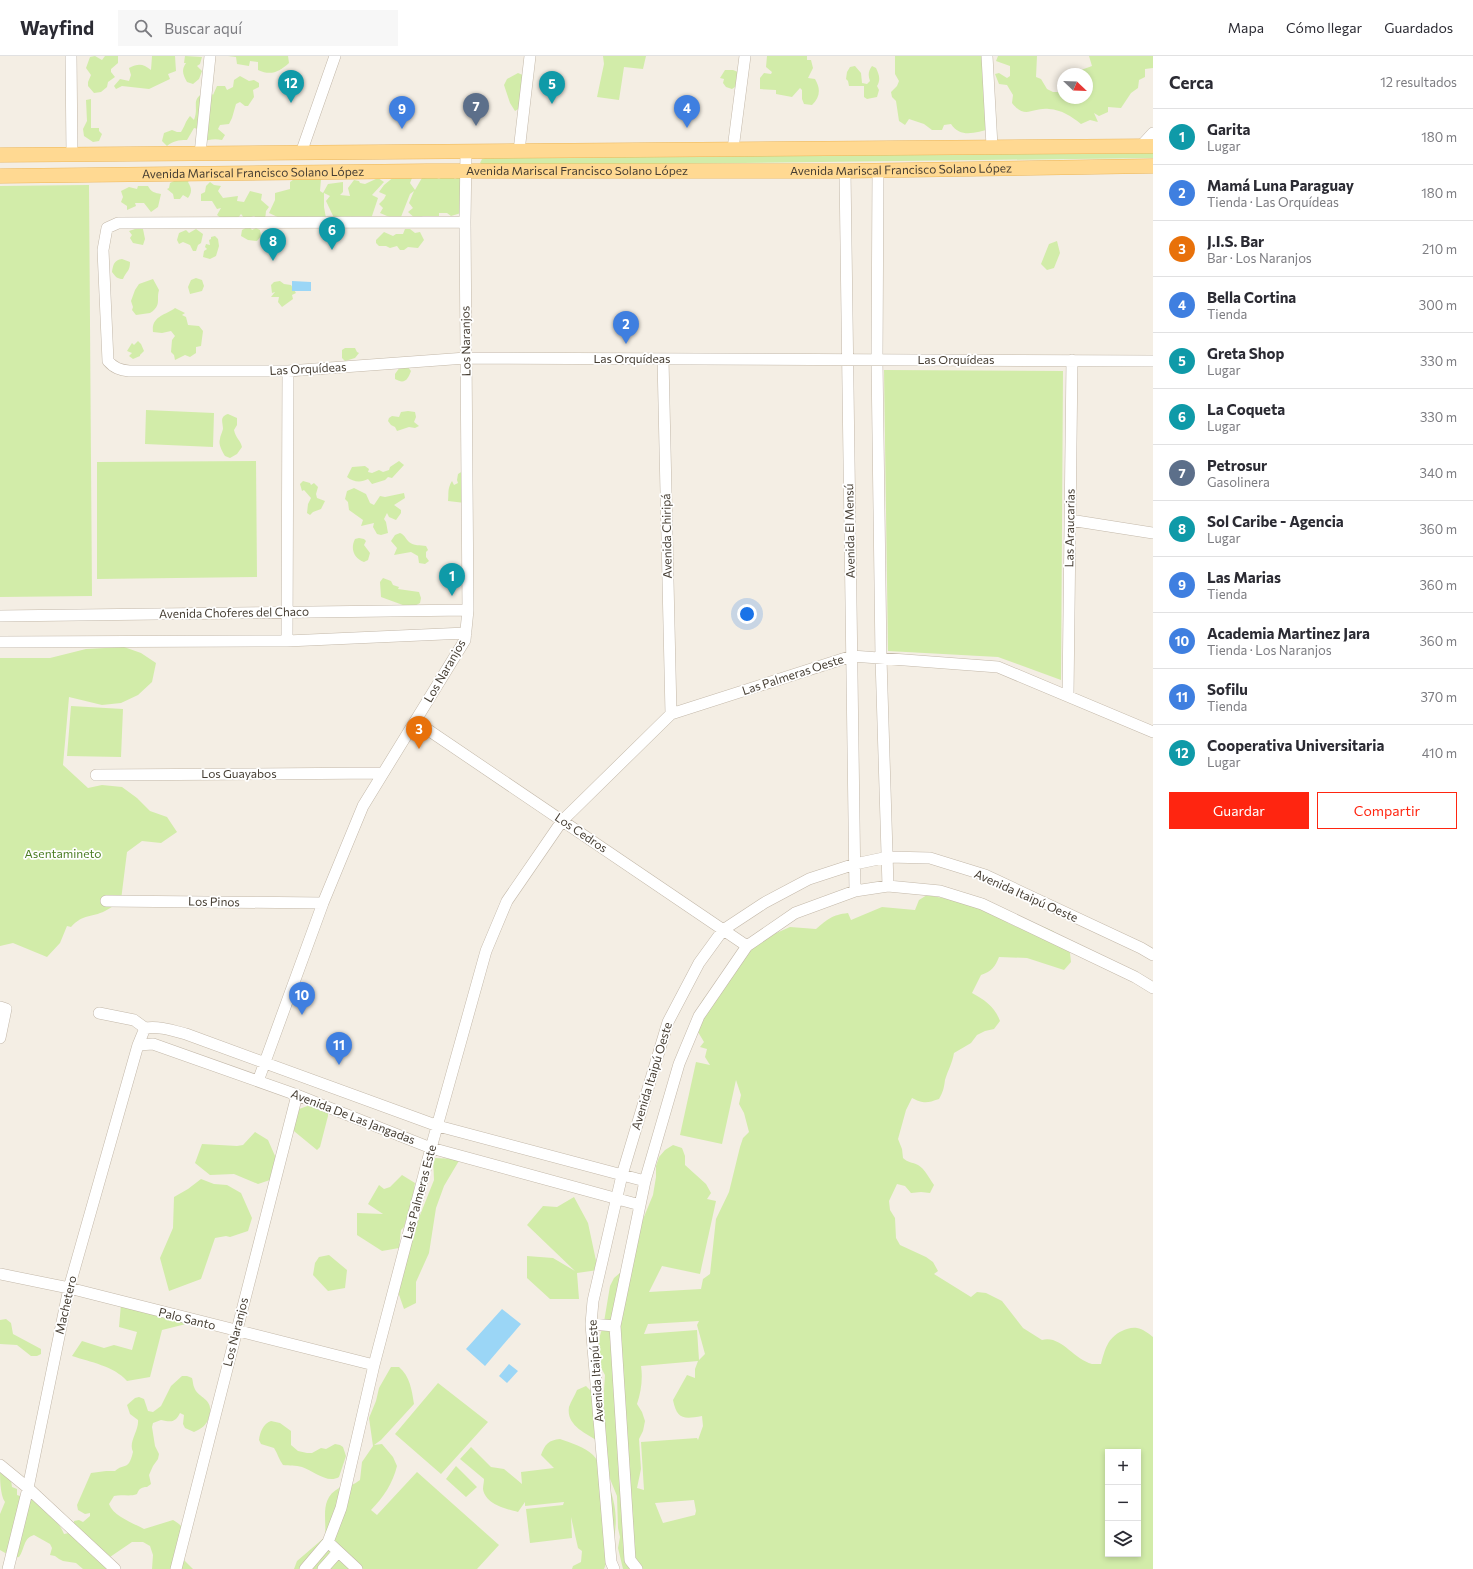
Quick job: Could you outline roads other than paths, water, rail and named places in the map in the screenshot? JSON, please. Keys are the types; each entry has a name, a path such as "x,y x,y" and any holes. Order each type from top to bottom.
{"main road":[{"name":"Avenida Mariscal Francisco Solano López","path":"0,155 466,152 733,148 1147,146"},
{"name":"Avenida Mariscal Francisco Solano López","path":"0,176 466,172 845,171 1153,166"}],"street":[{"path":"71,56 72,154"},
{"path":"200,154 210,56"},
{"path":"301,153 335,56"},
{"path":"519,151 530,56"},
{"path":"733,148 745,56"},
{"path":"987,56 992,146"},
{"path":"1147,146 1153,133"},
{"name":"Los Naranjos","path":"258,1081 323,903 362,806 462,646 466,633 468,610 465,222 466,152"},
{"path":"878,170 877,360 881,658 888,886"},
{"name":"Avenida El Mensú","path":"845,171 855,891"},
{"name":"Las Orquídeas","path":"465,222 118,223 107,228 103,250 108,361 119,369 129,371 288,371 466,358 1153,361"},
{"name":"Avenida Chiripá","path":"663,359 670,714"},
{"name":"Las Araucarias","path":"1068,696 1072,360"},
{"path":"287,641 288,371"},
{"path":"1070,520 1153,533"},
{"name":"Avenida Choferes del Chaco","path":"0,616 468,610"},
{"path":"0,642 287,641 466,633"},
{"name":"Las Palmeras Oeste","path":"562,821 670,714 852,656 998,667 1153,732"},
{"name":"Los Cedros","path":"415,721 747,946"},
{"name":"Los Guayabos","path":"96,775 383,773"},
{"name":"Las Palmeras Este","path":"305,1569 328,1542 341,1508 374,1365 431,1148 486,951 507,901 562,821"},
{"name":"Avenida Itaipú Oeste","path":"622,1176 668,1022 699,963 723,930 764,903 809,879 854,864 888,857 930,858 984,876 1141,948 1153,955"},
{"name":"Avenida Itaipú Oeste","path":"645,1181 679,1064 699,1016 747,946 795,914 855,891 888,886 940,891 982,904 1135,977 1153,988"},
{"name":"Los Pinos","path":"106,901 323,903"},
{"path":"0,1007 6,1009 0,1038"},
{"path":"99,1013 134,1020 145,1028"},
{"name":"Avenida De Las Jangadas","path":"145,1028 155,1026 186,1034 438,1126 645,1181"},
{"name":"Machetero","path":"8,1569 28,1488 69,1288 138,1045 145,1028"},
{"name":"Avenida De Las Jangadas","path":"138,1045 153,1044 297,1095 431,1148 640,1205"},
{"name":"Los Naranjos","path":"176,1569 297,1095"},
{"name":"Avenida Itaipú Este","path":"614,1569 611,1562 592,1324 593,1301 622,1176"},
{"name":"Avenida Itaipú Este","path":"637,1569 630,1560 615,1326 645,1181"},
{"name":"Palo Santo","path":"0,1274 69,1288 374,1365"},
{"path":"592,1324 615,1326"},
{"path":"0,1465 28,1488 115,1569"},
{"path":"328,1542 357,1569"},
{"path":"323,1569 338,1552"}],"water":[{"path":"292,281 311,282 311,291 292,291"},
{"path":"502,1309 521,1324 485,1366 466,1349"},
{"path":"509,1364 518,1371 507,1383 499,1376"}],"place":[{"name":"Cooperativa Universitaria","path":"291,103"},
{"name":"Greta Shop","path":"552,104"},
{"name":"Petrosur","path":"476,126"},
{"name":"Bella Cortina","path":"687,128"},
{"name":"Las Marias","path":"402,129"},
{"name":"La Coqueta","path":"332,250"},
{"name":"Sol Caribe - Agencia","path":"273,261"},
{"name":"Mamá Luna Paraguay","path":"626,344"},
{"name":"Garita","path":"452,596"},
{"name":"J.I.S. Bar","path":"419,749"},
{"name":"Academia Martinez Jara","path":"302,1015"},
{"name":"Sofilu","path":"339,1065"}],"park label":[{"name":"Asentamineto","path":"63,854"}]}
